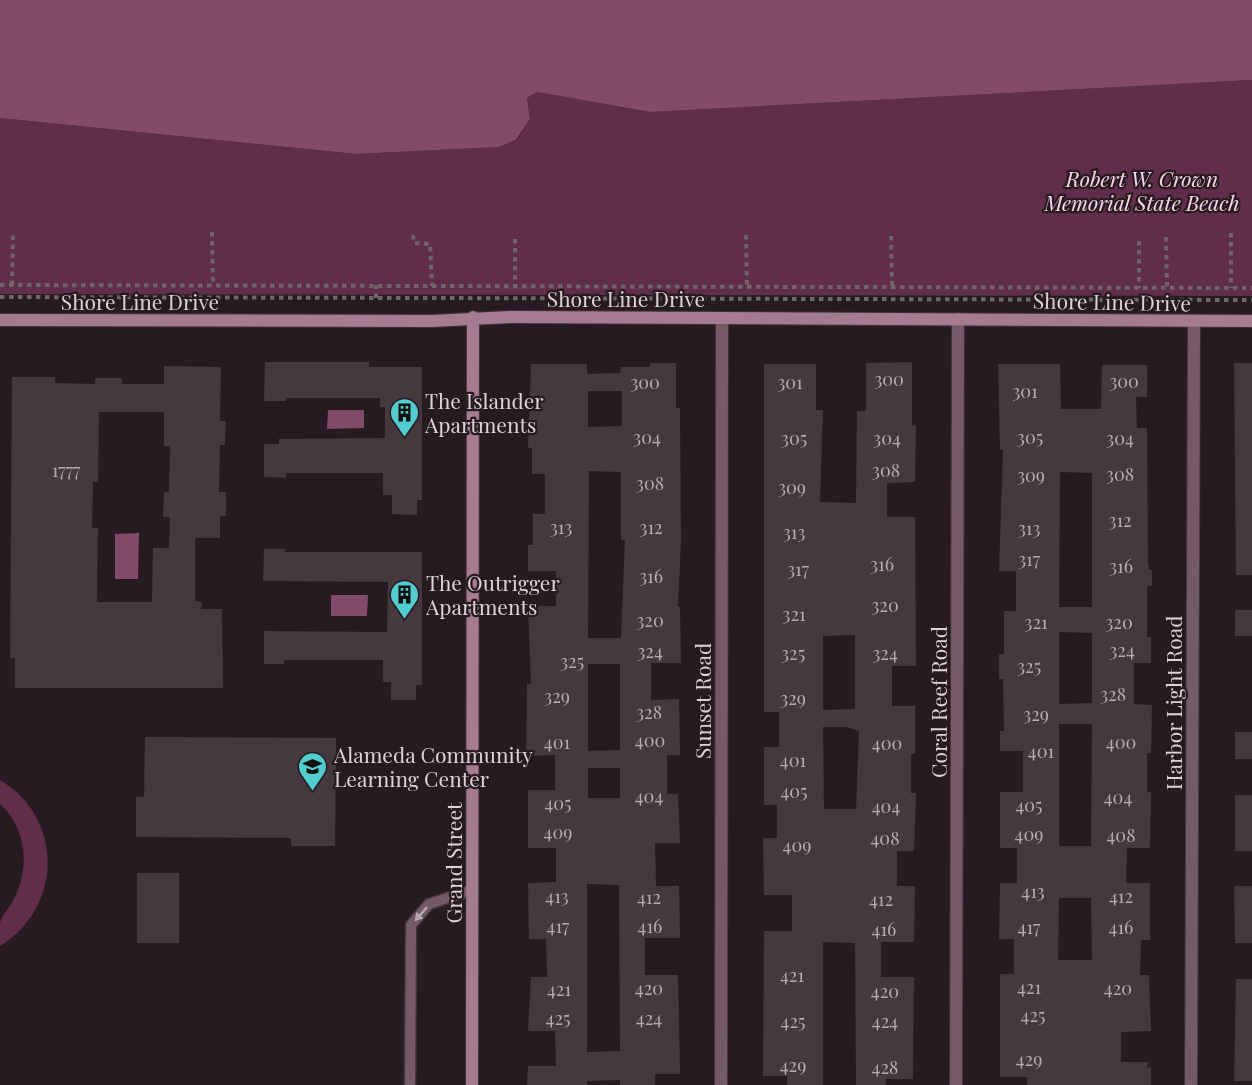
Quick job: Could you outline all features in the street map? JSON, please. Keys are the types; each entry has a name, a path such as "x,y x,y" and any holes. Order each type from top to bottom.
{"street":[{"name":"Shore Line Drive","path":"0,320 432,321 473,317 1252,321"},
{"name":"Grand Street","path":"472,1085 473,317"},
{"name":"Sunset Road","path":"721,1085 722,318"},
{"name":"Coral Reef Road","path":"956,1085 958,319"},
{"name":"Harbor Light Road","path":"1191,1085 1194,321"}],"lane":[{"path":"410,1085 411,925 429,904 472,890"}],"path":[{"path":"212,232 213,285"},
{"path":"1231,233 1232,288"},
{"path":"12,285 13,234"},
{"path":"413,235 414,243 430,244 432,286"},
{"path":"746,235 747,286"},
{"path":"891,236 892,286"},
{"path":"1166,237 1167,288"},
{"path":"514,239 515,285"},
{"path":"1139,241 1140,288"},
{"path":"0,285 1252,288"},
{"path":"376,285 376,298"},
{"name":"Shore Line Drive","path":"0,297 1252,300"}],"green space":[{"name":"Robert W. Crown Memorial State Beach","path":"1252,80 1252,296 0,294 0,118 356,154 499,147 517,140 530,119 527,98 537,92 650,112"},
{"path":"0,780 21,796 36,816 45,839 48,863 45,886 36,909 21,929 0,946 0,923 19,887 24,862 21,836 9,814 0,804"}],"shaded area":[{"path":"0,0 1252,0 1252,80 650,112 537,92 527,98 530,119 516,140 499,147 356,154 0,118"},
{"path":"328,410 364,410 364,428 327,429"},
{"path":"139,533 138,579 115,579 115,534"},
{"path":"331,595 368,595 367,616 331,616"}],"building":[{"name":"The Islander Apartments","path":"265,362 369,362 369,367 422,367 422,500 417,500 417,515 392,514 392,495 383,495 383,473 286,473 286,478 264,477 264,444 279,444 279,439 385,438 385,407 380,407 380,398 286,398 286,401 264,401"},
{"path":"912,362 912,426 916,425 915,482 887,483 887,517 915,517 916,666 892,666 892,706 915,706 915,754 911,754 911,793 916,793 914,851 897,851 897,886 915,886 914,942 881,942 881,977 914,977 913,1079 886,1079 886,1085 856,1085 855,943 823,942 823,1085 787,1085 787,1076 763,1076 764,931 792,931 792,895 764,895 763,838 777,838 777,805 764,805 764,747 779,747 779,712 764,712 764,364 816,364 816,410 823,410 820,502 856,503 857,411 866,411 866,363","holes":["855,635 855,709 823,710 823,636","823,727 846,727 859,731 856,809 824,809"]},
{"path":"650,363 676,363 676,408 680,408 681,540 678,607 680,607 681,663 651,663 651,700 679,699 680,755 667,755 667,794 678,794 680,843 655,843 656,886 679,886 680,938 645,938 645,975 678,975 680,1074 655,1074 655,1085 620,1085 620,1080 587,1081 587,1085 527,1085 528,1066 556,1066 555,1031 528,1031 531,977 547,977 546,939 529,939 528,883 556,882 556,848 528,848 528,790 555,790 555,755 526,756 527,684 531,684 528,606 556,606 556,571 528,571 528,545 533,545 533,514 545,514 545,474 532,474 532,448 528,448 531,364 587,364 587,374 620,373 621,367 650,367","holes":["588,391 622,391 622,426 588,427","589,471 621,472 621,540 625,540 621,638 588,638","588,664 620,664 620,750 588,751","588,768 620,768 620,798 588,798","587,884 619,885 620,1051 587,1052"]},
{"path":"1234,363 1252,363 1252,575 1236,575"},
{"path":"998,364 1060,364 1061,409 1101,409 1102,365 1147,365 1147,397 1136,397 1137,428 1147,428 1148,563 1149,570 1152,570 1152,586 1147,586 1147,637 1151,637 1151,663 1134,663 1134,704 1152,705 1151,753 1147,753 1147,792 1151,792 1150,848 1127,848 1126,883 1150,883 1150,940 1141,940 1140,975 1149,975 1151,1031 1121,1032 1121,1062 1148,1062 1147,1068 1151,1067 1151,1085 1027,1085 1027,1077 1000,1077 1000,974 1014,974 1014,939 999,939 1000,883 1017,883 1017,848 1000,848 1000,792 1023,792 1023,751 1000,751 1000,731 1004,731 1003,679 999,679 999,654 1004,654 1004,611 1016,611 1016,571 999,571 1003,450 1000,450","holes":["1060,472 1092,473 1092,607 1059,607","1059,632 1092,633 1092,703 1059,704","1059,724 1092,724 1091,846 1059,846","1059,898 1091,898 1092,960 1058,960"]},
{"path":"164,366 221,367 220,421 226,421 225,445 220,445 219,492 226,492 226,516 220,516 220,538 195,538 195,601 202,602 201,609 222,609 223,688 15,688 15,658 10,658 12,377 55,377 55,383 95,384 95,378 122,378 122,384 164,384","holes":["99,412 164,412 164,446 170,446 169,492 164,492 163,517 170,517 169,548 153,548 152,602 97,602 98,528 92,528 93,482 98,482"]},
{"name":"The Outrigger Apartments","path":"264,549 285,549 285,552 422,552 422,685 416,685 416,700 391,700 391,682 383,682 383,660 284,660 284,664 264,664 264,631 387,632 388,582 263,581"},
{"path":"1235,610 1252,610 1252,636 1235,636"},
{"path":"1235,732 1252,732 1252,759 1235,759"},
{"path":"145,737 336,738 335,846 291,846 291,838 136,837 136,797 144,797"},
{"path":"1235,795 1252,795 1252,851 1235,851"},
{"path":"137,873 179,873 179,943 137,943"},
{"path":"1234,886 1252,886 1252,943 1235,943"},
{"path":"1236,979 1252,979 1252,1081 1234,1081"}],"place":[{"name":"The Islander Apartments","path":"404,438"},
{"name":"The Outrigger Apartments","path":"405,620"},
{"name":"Alameda Community Learning Center","path":"313,792"}]}
